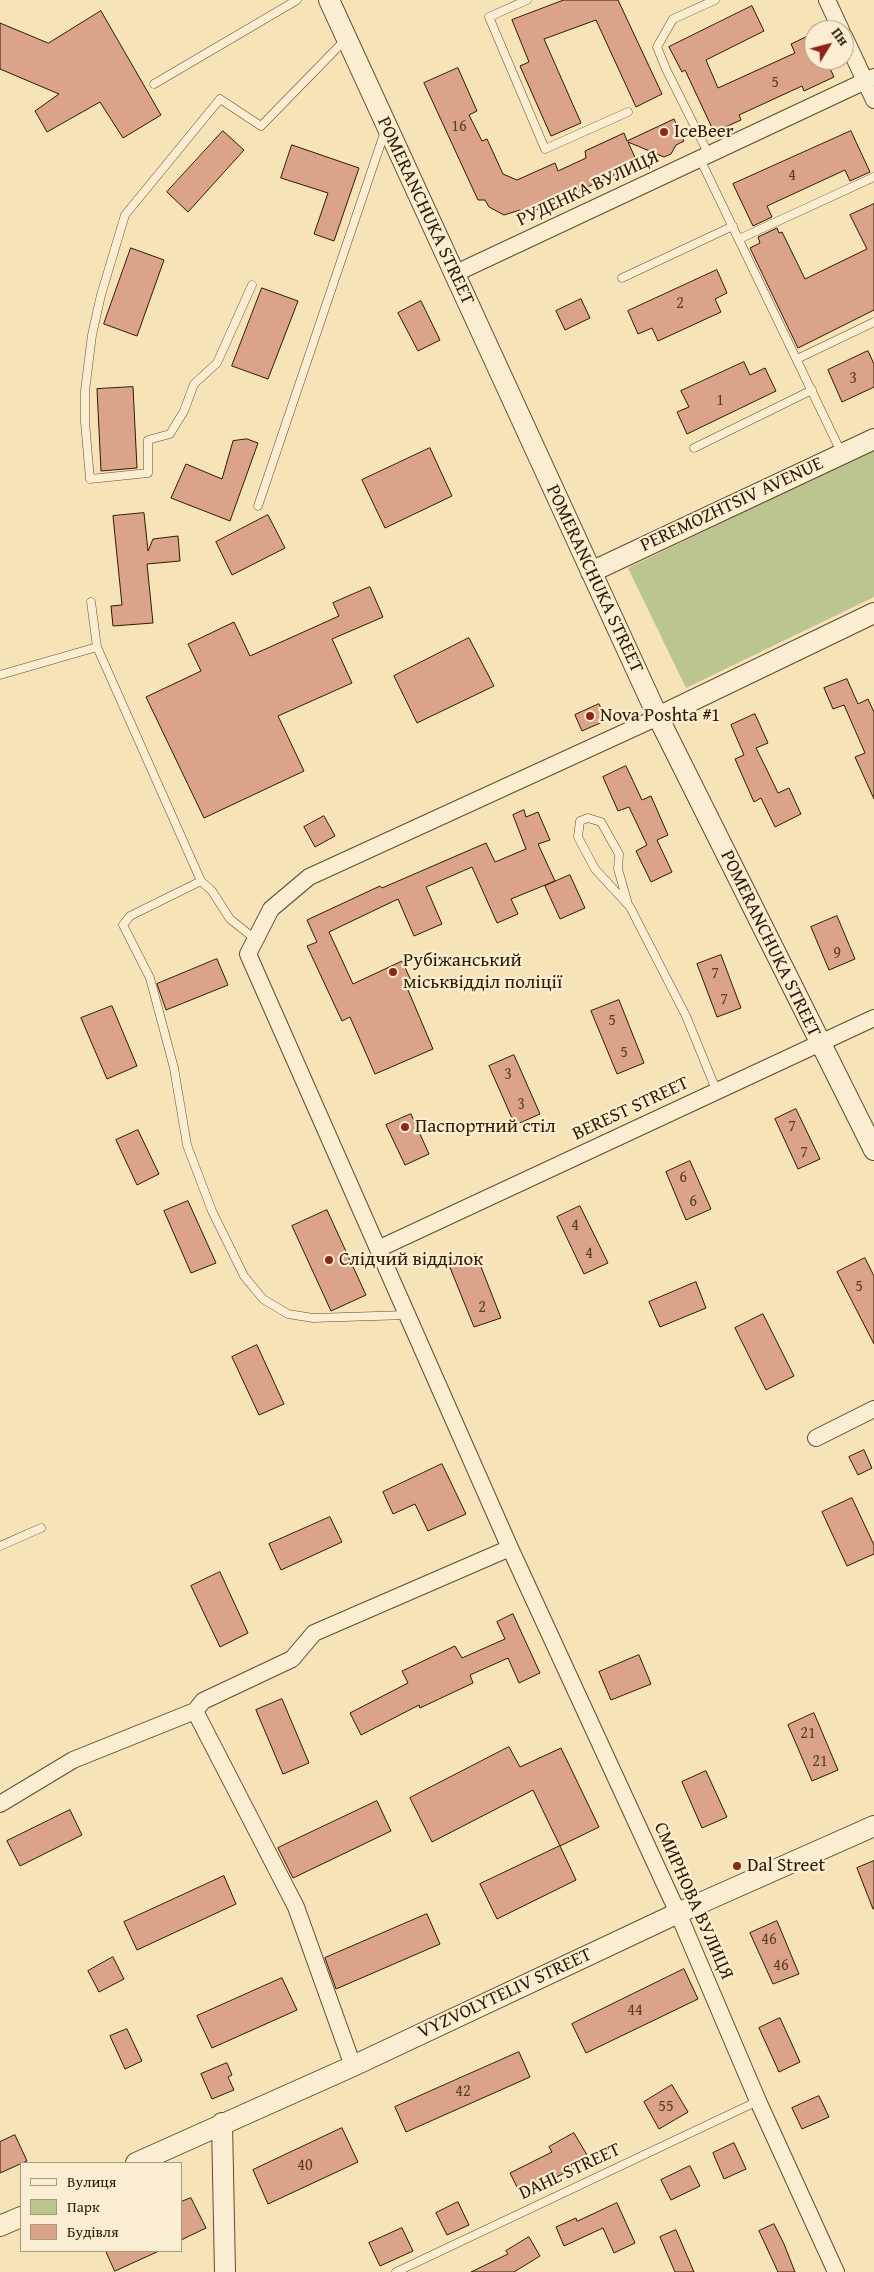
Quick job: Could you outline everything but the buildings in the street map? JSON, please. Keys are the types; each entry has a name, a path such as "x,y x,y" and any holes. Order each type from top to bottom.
{"street":[{"name":"POMERANCHUKA STREET","path":"329,0 658,717 874,1150"},
{"path":"828,0 837,20"},
{"path":"854,53 870,79 874,100"},
{"name":"РУДЕНКА ВУЛИЦЯ","path":"454,274 870,79"},
{"name":"PEREMOZHTSIV AVENUE","path":"591,572 874,439"},
{"path":"255,940 271,909 310,877 658,717 874,613"},
{"name":"СМИРНОВА ВУЛИЦЯ","path":"255,940 248,954 510,1548 678,1913 758,2101 836,2272"},
{"name":"BEREST STREET","path":"378,1248 874,1018"},
{"path":"816,1438 874,1409"},
{"path":"0,1804 73,1760 195,1711 203,1700 292,1659 314,1633 510,1548"},
{"path":"195,1711 296,1907 353,2066"},
{"name":"VYZVOLYTELIV STREET","path":"138,2162 353,2066 678,1913 874,1826"},
{"path":"222,2123 225,2272"},
{"path":"0,2226 20,2216"}],"lane":[{"path":"154,84 297,0"},
{"path":"527,0 489,17 545,149 628,112"},
{"path":"715,0 673,18 657,47 733,226 842,454"},
{"path":"252,286 217,363 194,384 184,411 170,434 148,440 148,473 90,479 85,422 85,391 92,335 101,295 125,215 220,99 261,126 346,38"},
{"path":"258,506 386,126"},
{"path":"739,239 874,177"},
{"path":"622,278 733,226"},
{"path":"797,359 874,322"},
{"path":"694,448 812,390"},
{"path":"90,602 97,647 201,881 212,891 230,919 255,940"},
{"path":"0,675 97,647"},
{"path":"628,904 595,869 578,837 580,821 588,818 601,822 619,854 618,869 628,904 686,1016 717,1092"},
{"path":"201,881 130,916 123,925 150,978 174,1068 187,1145 212,1211 244,1276 263,1299 288,1314 313,1318 407,1315"},
{"path":"0,1546 41,1528"},
{"name":"DAHL STREET","path":"396,2272 758,2101"}],"green space":[{"path":"874,449 874,597 686,688 628,568"}],"place":[{"name":"IceBeer","path":"664,132"},
{"name":"Nova Poshta #1","path":"590,716"},
{"name":"Рубіжанський міськвідділ поліції","path":"393,972"},
{"name":"Паспортний стіл","path":"405,1127"},
{"name":"Слідчий відділок","path":"329,1260"},
{"name":"Dal Street","path":"737,1866"}]}
